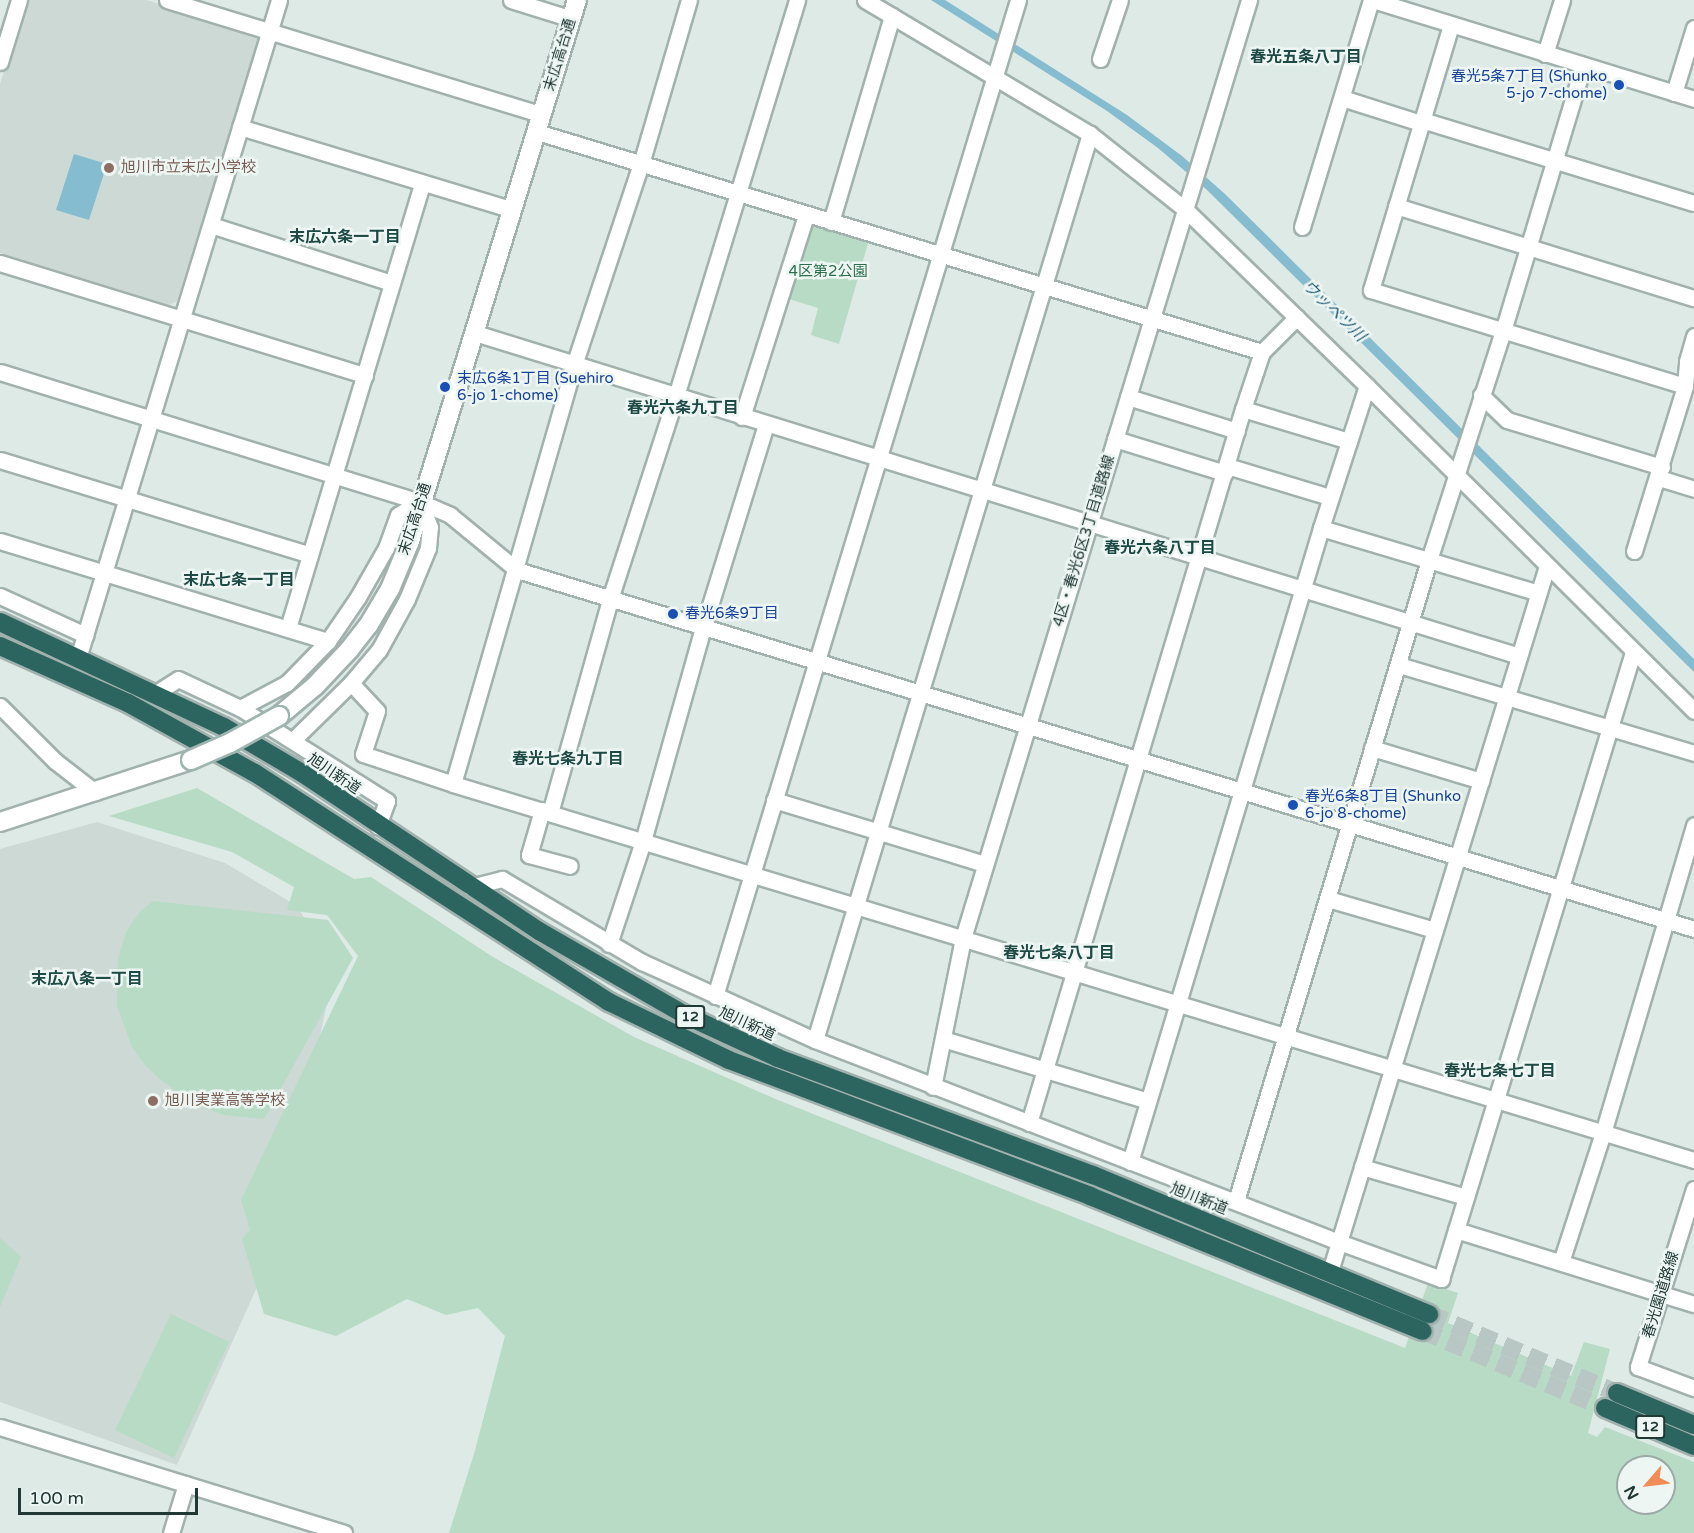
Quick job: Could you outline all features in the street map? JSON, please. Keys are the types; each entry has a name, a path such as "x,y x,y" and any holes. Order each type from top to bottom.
{"highway":[{"name":"旭川新道","path":"0,622 156,693 224,727 302,773 470,888 603,970 684,1014 777,1058 1093,1176 1330,1271 1426,1323 729,1060 619,1007 255,773 128,703 0,646"},
{"name":"12","path":"1617,1393 1694,1425"},
{"name":"12","path":"1605,1408 1694,1446"}],"street":[{"path":"1,58 19,0"},
{"path":"167,0 269,31 539,124 641,164 1262,352"},
{"path":"78,658 279,0"},
{"path":"511,0 572,19"},
{"name":"末広高台通","path":"0,822 191,760 238,739 279,716 315,686 368,626 390,589 410,541 420,502 475,333 577,0"},
{"path":"453,784 517,570 574,365 641,164 689,0"},
{"path":"570,866 529,855 546,812 610,599 676,396 796,0"},
{"path":"866,0 996,71 1090,134 1187,204 1367,386 1458,468 1547,566 1694,711"},
{"path":"1100,59 1120,0"},
{"name":"4区・春光6区3丁目道路線","path":"933,1087 963,938 1249,0"},
{"path":"1302,227 1372,0 1415,6 1451,25 1694,99"},
{"path":"1545,54 1562,0"},
{"path":"715,996 750,874 1017,5"},
{"path":"831,222 892,16"},
{"path":"1451,25 1371,290 1685,386"},
{"path":"1674,93 1694,29"},
{"path":"1236,1201 1429,560 1503,331 1583,66"},
{"path":"1342,99 1694,203"},
{"path":"240,128 513,210"},
{"path":"815,1040 1090,134"},
{"path":"288,628 422,183"},
{"path":"1396,206 1694,298"},
{"path":"742,417 806,215"},
{"path":"211,225 392,283"},
{"path":"0,262 365,375"},
{"path":"1029,1123 1243,409 1262,352 1297,317"},
{"path":"475,333 1519,656"},
{"path":"1634,551 1685,386 1694,336"},
{"path":"0,372 420,502 450,515 517,570 1694,929"},
{"path":"1130,1162 1330,497 1367,386"},
{"path":"1128,397 1237,431"},
{"path":"1479,403 1507,420 1660,472 1694,489"},
{"path":"1243,409 1349,441"},
{"path":"609,944 643,841 703,628 766,424"},
{"path":"1115,440 1330,497"},
{"path":"0,460 310,555"},
{"path":"240,708 287,682 328,641 358,597 386,548 398,515 420,502"},
{"path":"293,740 351,683 379,650 424,561 428,548 430,526 420,502"},
{"path":"1321,528 1539,593"},
{"path":"0,541 328,641"},
{"path":"1330,1271 1547,566"},
{"path":"0,596 85,635"},
{"path":"470,888 502,879 609,944 715,996 815,1040 933,1087 1441,1279 1633,652"},
{"path":"1399,665 1694,753"},
{"path":"156,693 178,679 240,708 387,801 378,826"},
{"path":"351,683 377,711 363,754 453,784 1694,1160"},
{"path":"0,706 55,760 95,792"},
{"path":"1372,748 1481,781"},
{"path":"774,800 985,864"},
{"path":"1561,1262 1603,1133 1666,921 1690,853 1694,825"},
{"path":"1328,898 1435,930"},
{"path":"943,1039 1148,1101"},
{"path":"1362,1167 1466,1197"},
{"name":"春光園道路線","path":"1694,1189 1687,1231 1661,1294 1638,1367 1694,1388"},
{"path":"1456,1230 1694,1304"},
{"path":"0,1427 344,1533"},
{"path":"171,1533 186,1484"}],"shaded area":[{"name":"旭川市立末広小学校","path":"26,0 146,0 256,32 259,38 177,301 169,305 0,253 0,84"},
{"name":"旭川実業高等学校","path":"97,822 225,863 297,906 334,967 280,1236 177,1465 0,1402 0,849"}],"green space":[{"name":"4区第2公園","path":"816,224 869,240 839,344 811,335 818,308 789,299 808,228"},
{"path":"197,788 354,879 371,877 493,957 634,1037 778,1100 1405,1348 1428,1283 1458,1293 1448,1323 1571,1376 1584,1342 1610,1349 1588,1433 1597,1437 1605,1427 1694,1462 1694,1533 449,1533 474,1454 505,1336 478,1308 446,1315 407,1299 336,1336 264,1314 242,1239 250,1230 241,1200 358,956 327,915 287,910 294,887 232,852 109,816"},
{"path":"153,901 328,920 353,958 264,1119 224,1115 192,1103 145,1065 132,1047 117,1006 118,958 127,930 140,912"},
{"path":"0,1238 21,1257 0,1307"},
{"path":"171,1314 229,1342 174,1458 115,1430"}],"water":[{"name":"ウッペツ川","path":"931,0 945,0 1127,115 1182,156 1225,194 1694,659 1694,672 1206,189 1158,148 1107,111"},
{"path":"74,154 107,164 89,220 56,210"}],"tunnel":[{"path":"1429,1314 1617,1393"},
{"path":"1423,1331 1605,1408"}],"place":[{"name":"春光5条7丁目 (Shunko 5-jo 7-chome)","path":"1619,85"},
{"name":"旭川市立末広小学校","path":"109,168"},
{"name":"末広6条1丁目 (Suehiro 6-jo 1-chome)","path":"445,387"},
{"name":"春光6条9丁目","path":"673,614"},
{"name":"春光6条8丁目 (Shunko 6-jo 8-chome)","path":"1293,805"},
{"name":"旭川実業高等学校","path":"153,1101"}],"district":[{"name":"春光五条八丁目","path":"1306,57"},
{"name":"末広六条一丁目","path":"345,237"},
{"name":"春光六条九丁目","path":"683,408"},
{"name":"春光六条八丁目","path":"1160,548"},
{"name":"末広七条一丁目","path":"239,580"},
{"name":"春光七条九丁目","path":"568,759"},
{"name":"春光七条八丁目","path":"1059,953"},
{"name":"末広八条一丁目","path":"87,979"},
{"name":"春光七条七丁目","path":"1500,1071"}]}
